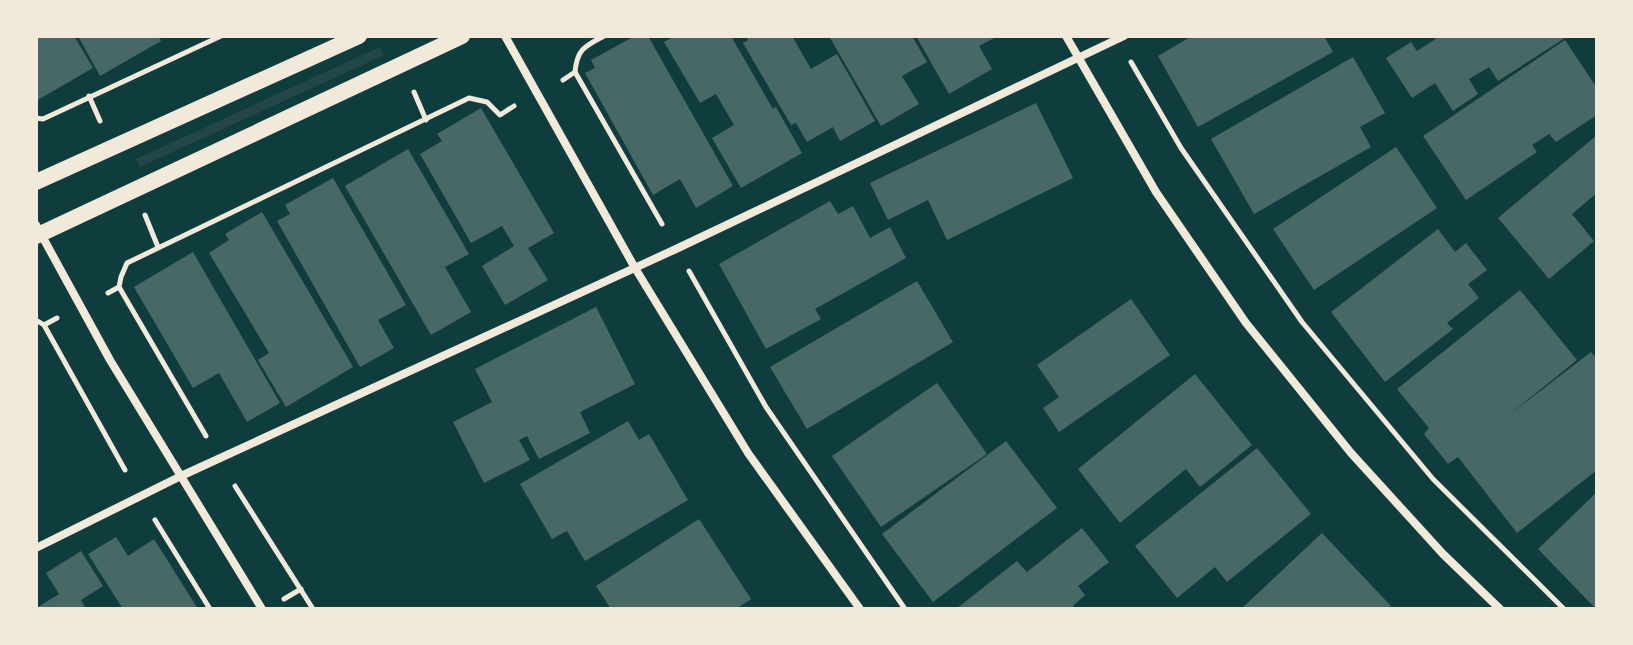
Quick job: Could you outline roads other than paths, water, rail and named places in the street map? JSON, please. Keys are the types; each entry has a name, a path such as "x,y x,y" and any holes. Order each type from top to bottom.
{"main road":[{"path":"36,182 359,36"},
{"path":"38,232 462,36"}],"street":[{"path":"505,36 635,268 748,453 860,609"},
{"path":"1066,36 1156,192 1246,323 1351,453 1443,554 1500,609"},
{"path":"36,548 181,476 635,268 1124,36"},
{"path":"38,232 110,360 262,609"}]}
